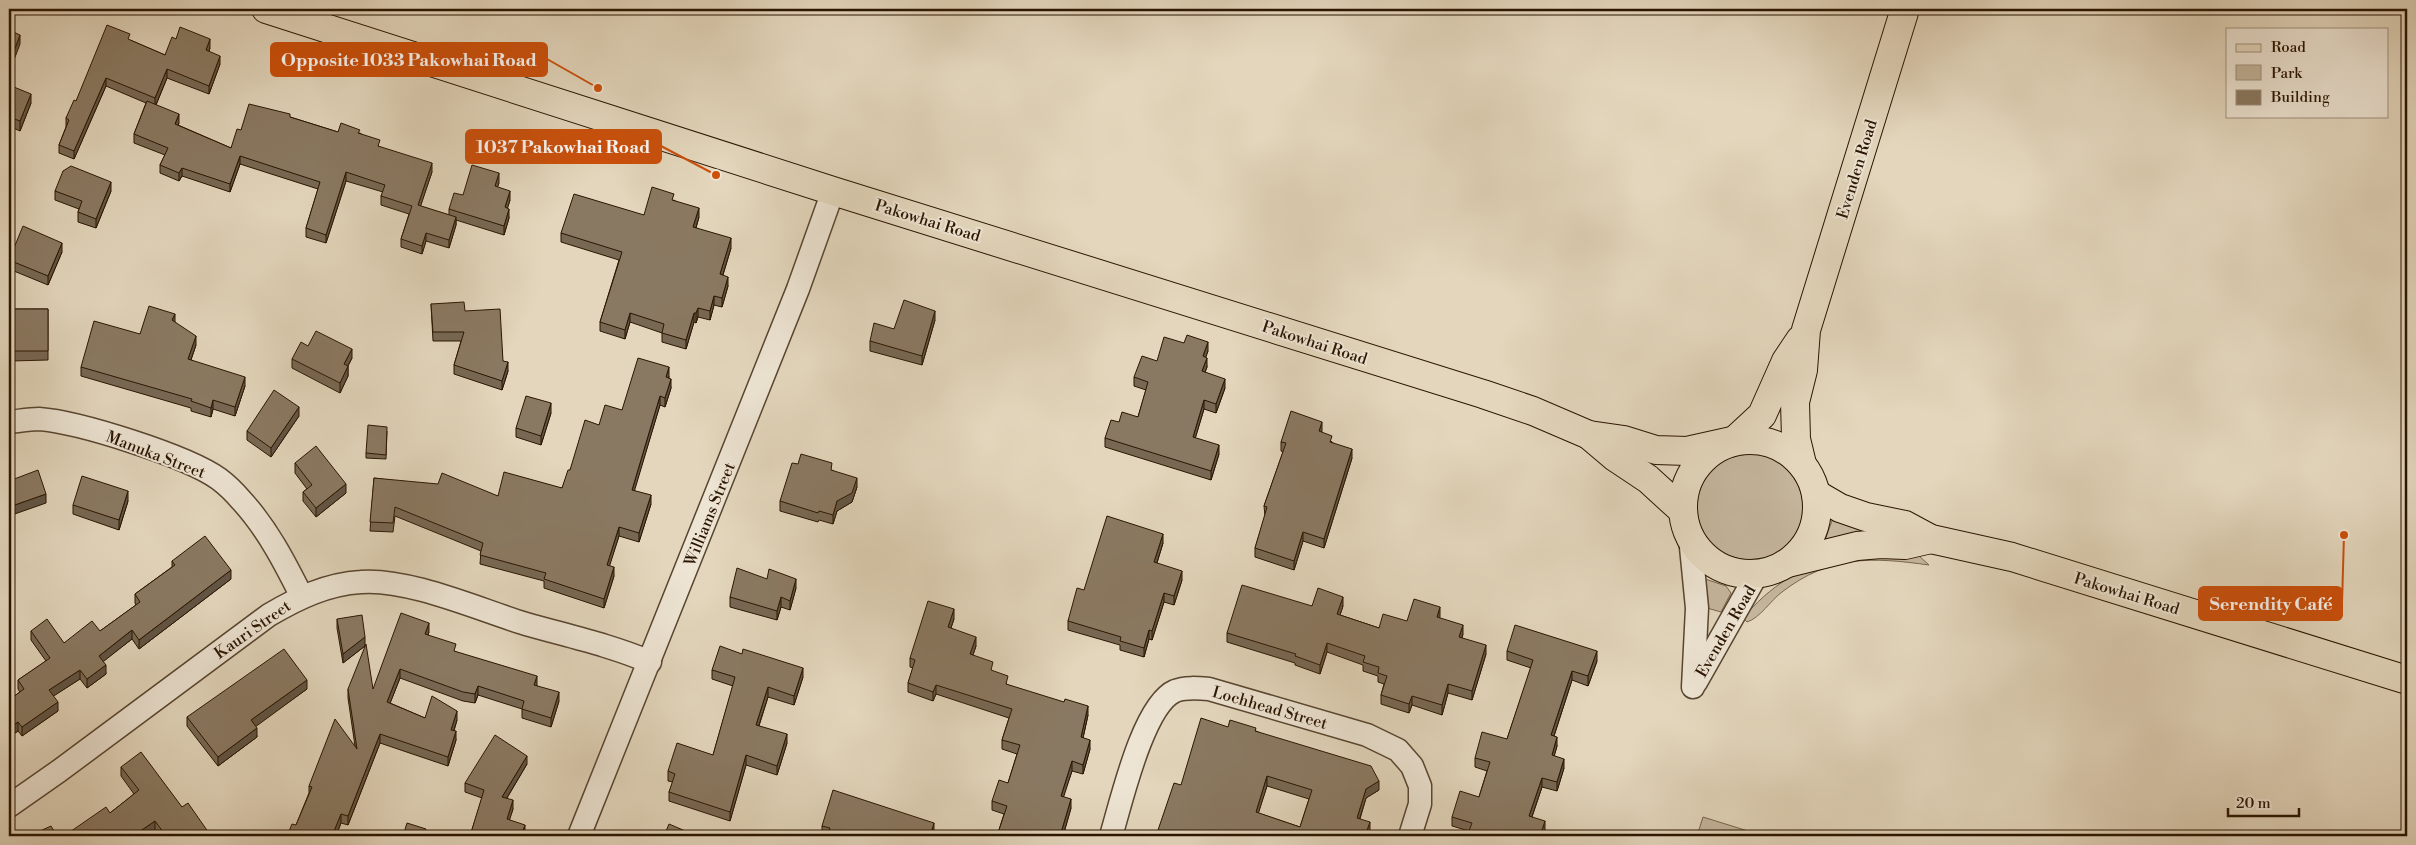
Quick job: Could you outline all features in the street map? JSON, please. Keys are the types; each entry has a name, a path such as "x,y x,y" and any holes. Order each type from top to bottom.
{"main road":[{"name":"Pakowhai Road","path":"266,9 832,191 1483,394 1533,411 1589,435 1624,440 1656,450 1688,451 1733,441"},
{"name":"Evenden Road","path":"1802,464 1796,439 1795,402 1803,370 1806,330 1905,9"},
{"name":"Evenden Road","path":"1733,441 1762,414 1786,361 1806,330"},
{"name":"Pakowhai Road","path":"1589,435 1615,457 1648,479 1682,510"},
{"path":"1753,439 1772,443 1788,451 1802,464 1811,478 1816,494 1817,510 1815,525 1800,552 1774,570 1757,574 1737,573 1718,566 1701,554 1690,538 1682,510 1686,484 1692,472 1709,453 1733,441 1753,439"},
{"name":"Pakowhai Road","path":"1816,494 1840,508 1866,517 1905,525 1931,539 2012,557 2407,680"},
{"name":"Pakowhai Road","path":"1788,562 1857,546 1881,544 1905,546 1931,539"}],"street":[{"name":"Williams Street","path":"579,836 798,289 832,191"},
{"name":"Manuka Street","path":"9,422 38,419 70,424 148,448 182,461 218,479 242,500 271,539 302,597"},
{"name":"Evenden Road","path":"1690,538 1697,608 1693,687 1757,574"},
{"name":"Kauri Street","path":"9,806 269,615 302,597 337,585 364,582 393,585 431,593 527,624 629,653 650,662"},
{"name":"Lochhead Street","path":"1111,836 1146,727 1156,708 1174,692 1191,688 1209,689 1367,735 1398,750 1412,766 1420,786 1420,804 1410,836"}],"green space":[{"path":"1750,454 1770,458 1787,470 1799,487 1803,507 1799,527 1787,544 1770,556 1750,560 1730,556 1713,544 1701,527 1697,507 1701,487 1713,470 1730,458"},
{"path":"1833,518 1898,532 1824,543"},
{"path":"1858,554 1918,555 1929,565 1870,560 1835,565 1817,571 1782,592 1752,620 1747,622 1743,618 1775,587 1813,565 1842,556"},
{"path":"1705,579 1726,586 1731,593 1721,612 1707,608"},
{"path":"1703,817 1764,836 1697,836"}],"building":[{"path":"107,25 130,34 128,39 165,55 172,37 176,39 180,27 210,39 206,50 220,56 209,86 167,69 155,98 106,78 74,151 59,145 69,120 66,118 74,100 76,101"},
{"path":"9,30 20,35 9,64"},
{"path":"9,85 31,94 20,121 9,117"},
{"path":"147,101 179,114 175,124 231,148 237,129 241,130 249,104 290,114 290,117 338,132 341,123 360,130 358,133 380,140 378,146 432,163 418,205 456,217 449,240 426,233 422,246 401,239 412,206 381,196 385,185 346,172 326,235 306,228 320,182 240,156 230,184 182,168 179,173 160,165 168,148 134,134"},
{"path":"472,165 499,173 495,186 510,191 505,207 509,209 504,226 449,209 454,193 463,195"},
{"path":"71,166 111,182 96,219 78,212 82,201 55,191 63,171"},
{"path":"652,187 674,194 672,200 699,208 693,227 731,238 720,274 728,277 722,298 714,296 710,311 698,308 696,313 694,313 686,340 662,333 664,324 630,313 625,330 600,322 622,252 561,233 574,194 644,215"},
{"path":"23,226 62,243 48,276 9,260"},
{"path":"904,300 935,311 922,356 870,341 874,323 894,329"},
{"path":"464,302 465,311 500,309 503,361 508,362 502,381 454,365 464,332 433,332 431,304"},
{"path":"149,306 175,314 172,320 196,336 188,359 245,377 235,407 213,400 211,408 191,401 192,399 81,367 94,321 140,334"},
{"path":"10,309 48,309 48,351 11,351"},
{"path":"316,331 352,349 344,364 348,366 340,383 292,359 301,342 308,346"},
{"path":"1187,335 1208,342 1203,356 1207,358 1202,371 1225,379 1216,404 1204,400 1193,437 1219,445 1211,471 1105,438 1111,420 1119,422 1122,412 1138,417 1148,382 1134,377 1142,356 1157,361 1164,337 1184,343"},
{"path":"638,358 669,367 666,377 671,379 665,398 660,396 632,490 651,495 639,533 619,527 607,565 614,567 604,599 544,579 546,573 480,555 483,543 395,507 393,523 370,522 374,478 438,484 442,473 498,496 504,472 562,488 568,470 570,470 585,420 599,425 605,405 622,410"},
{"path":"274,390 299,407 271,448 247,431"},
{"path":"526,396 551,403 541,436 516,428"},
{"path":"1291,411 1322,422 1319,431 1332,436 1330,442 1352,449 1324,539 1303,532 1294,561 1255,548 1267,507 1264,506 1286,443 1281,442"},
{"path":"368,425 387,427 386,455 366,453"},
{"path":"316,446 346,484 316,508 303,492 312,485 295,463"},
{"path":"801,454 832,463 831,470 857,478 852,493 837,501 833,515 819,511 818,513 780,501 792,463 798,464"},
{"path":"38,470 46,494 9,507 9,481"},
{"path":"82,476 128,491 119,520 73,505"},
{"path":"1107,516 1163,534 1154,562 1182,571 1174,596 1164,593 1152,631 1149,630 1144,648 1120,641 1121,637 1068,621 1077,588 1084,590"},
{"path":"205,536 231,570 139,640 132,630 99,656 106,665 87,679 80,670 49,690 58,702 22,727 18,722 9,728 9,700 24,689 18,680 50,658 31,631 47,619 64,643 92,621 100,631 140,602 135,594 175,565 172,561"},
{"path":"737,568 767,579 769,569 796,579 790,601 781,597 777,611 730,597"},
{"path":"1242,585 1312,606 1318,588 1343,597 1337,614 1379,628 1383,614 1407,621 1414,599 1440,607 1437,617 1463,625 1459,637 1486,645 1472,691 1448,684 1442,705 1412,696 1409,704 1381,695 1387,676 1378,673 1379,667 1363,662 1365,656 1327,643 1320,665 1295,656 1296,654 1227,633"},
{"path":"928,601 954,609 948,627 976,637 970,654 993,662 991,670 1008,676 1006,684 1064,702 1065,699 1088,706 1081,737 1090,740 1083,765 1072,761 1061,796 1071,799 1060,836 997,836 1007,806 992,801 999,780 1008,783 1020,745 1002,740 1012,709 936,685 933,692 908,683 915,660 910,658"},
{"path":"401,613 429,623 425,634 456,644 454,651 537,676 534,685 559,692 551,718 522,709 524,701 478,686 475,694 463,692 400,669 387,702 425,718 432,696 457,711 451,730 456,731 448,757 380,734 348,816 341,814 332,836 287,836 292,824 296,825 312,787 309,786 335,719 357,749 348,689 366,644 373,689"},
{"path":"362,615 365,637 343,654 337,619"},
{"path":"1515,625 1597,651 1588,676 1572,671 1551,735 1557,737 1552,755 1564,759 1557,782 1542,778 1529,816 1545,821 1540,836 1467,836 1472,823 1452,817 1460,791 1479,797 1490,762 1475,758 1482,732 1507,739 1533,660 1507,651"},
{"path":"720,646 742,654 743,649 803,668 794,696 768,687 756,725 787,734 777,766 746,755 730,812 669,792 675,774 668,771 677,743 713,755 735,677 712,670"},
{"path":"284,649 307,680 251,720 257,728 218,757 187,717"},
{"path":"1201,718 1228,727 1230,720 1256,728 1255,731 1371,766 1379,781 1366,789 1357,818 1370,822 1365,836 1156,836 1174,783 1181,785","holes":["1267,776 1312,790 1300,827 1256,812"]},
{"path":"495,735 527,756 502,797 513,800 507,819 525,825 521,836 470,836 484,790 465,783"},
{"path":"141,752 182,807 188,803 211,836 166,836 155,821 133,836 64,836 106,807 110,813 139,790 121,767"},
{"path":"833,790 934,823 930,836 827,836 830,828 822,826"},
{"path":"407,823 426,829 424,836 403,836"},
{"path":"669,824 697,836 664,836"},
{"path":"51,826 56,834 62,832 64,836 29,836"}],"place":[{"name":"Opposite 1033 Pakowhai Road","path":"598,88"},
{"name":"1037 Pakowhai Road","path":"716,175"},
{"name":"Serendity Café","path":"2344,535"}]}
